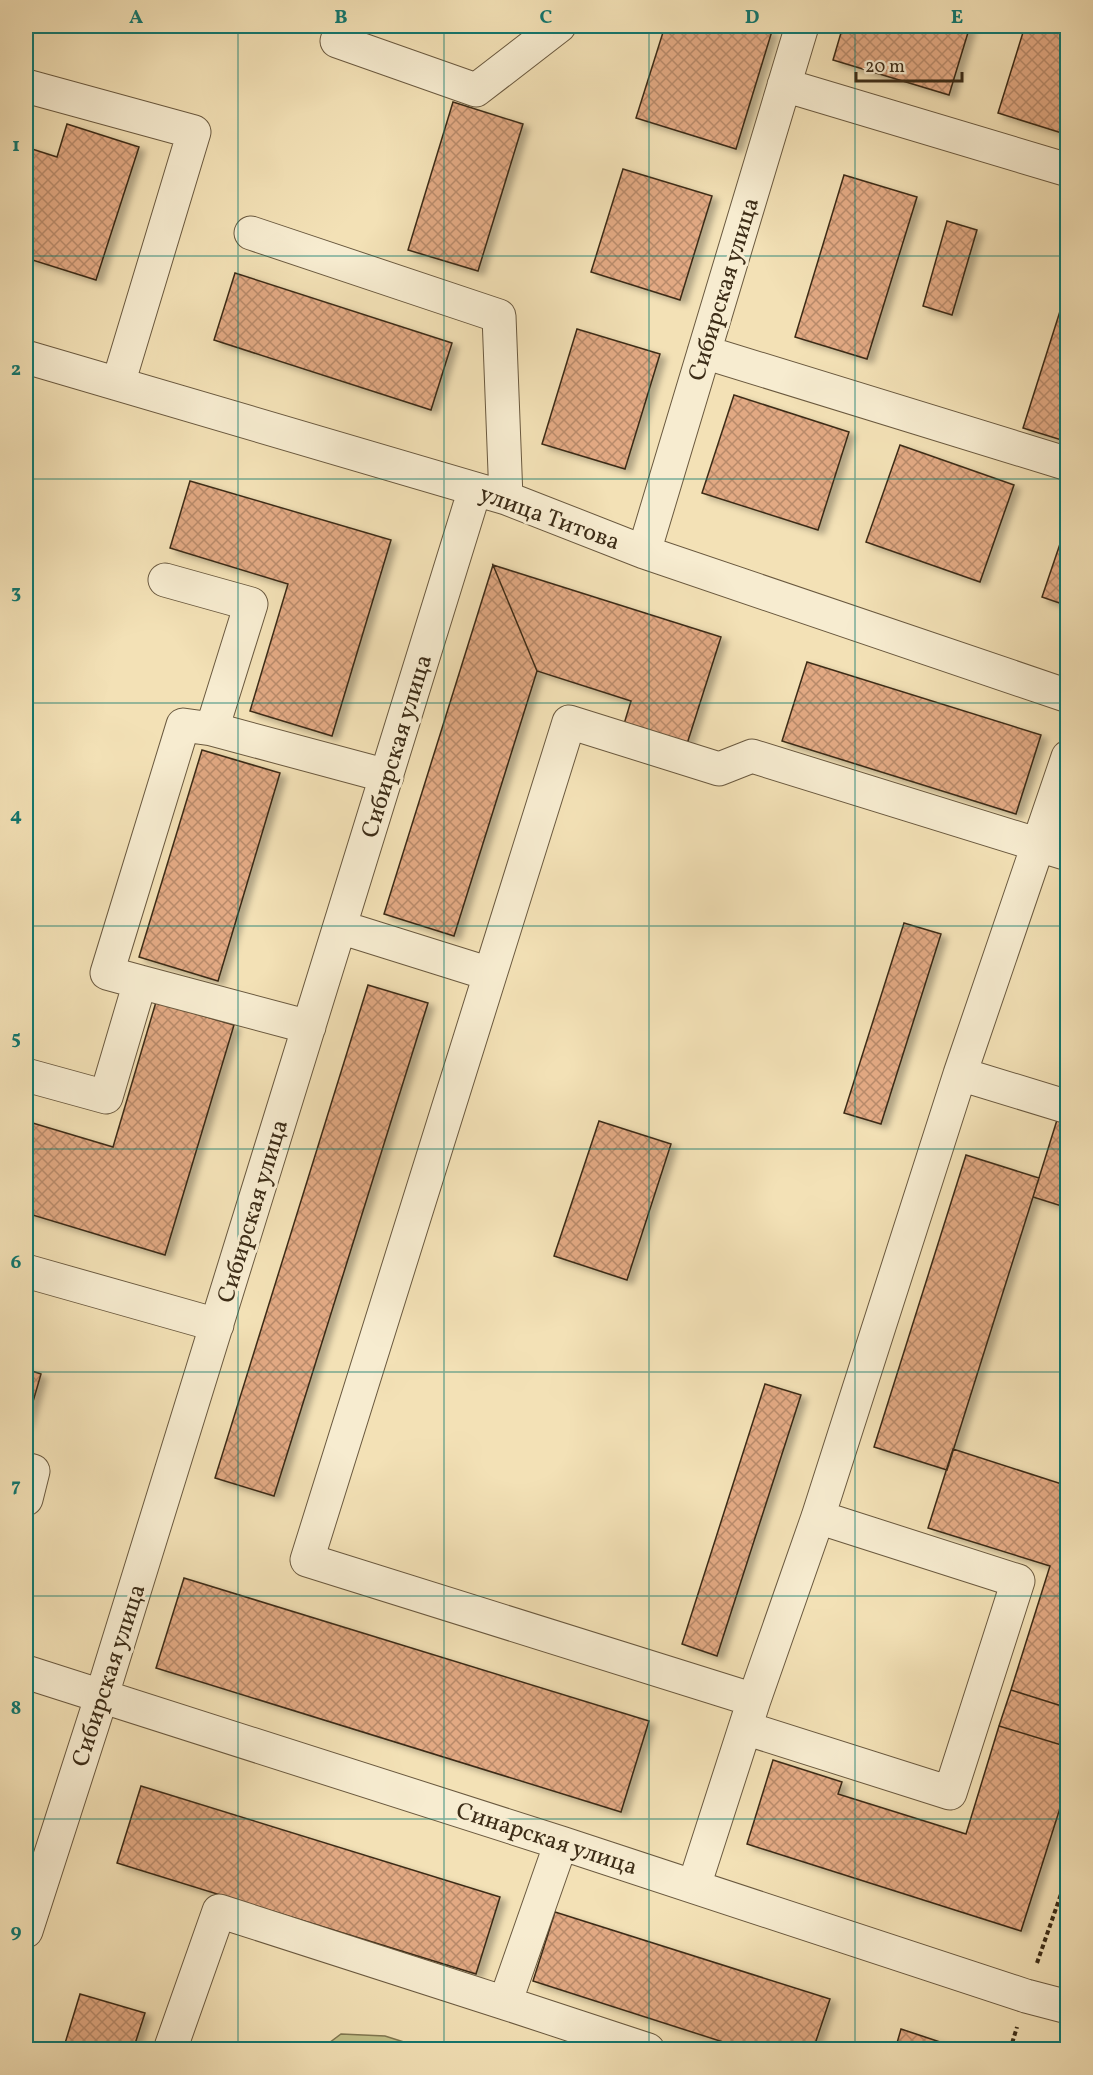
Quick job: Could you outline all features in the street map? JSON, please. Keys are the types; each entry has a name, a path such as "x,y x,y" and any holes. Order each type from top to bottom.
{"street":[{"path":"342,26 337,41 476,90 559,26"},
{"name":"Сибирская улица","path":"644,552 802,26"},
{"path":"784,85 1068,170"},
{"path":"26,86 194,132 118,384"},
{"path":"251,233 499,316 506,498"},
{"path":"704,352 1068,464"},
{"name":"улица Титова","path":"26,357 506,498 644,552 1068,696"},
{"name":"Сибирская улица","path":"26,1931 36,1863 102,1695 475,489"},
{"path":"165,580 251,604 212,729"},
{"path":"818,1517 1018,1581 950,1793 750,1714 307,1560 569,722 719,769 752,756 1068,854"},
{"path":"309,1027 108,973 183,725 212,729 387,776"},
{"path":"694,1886 818,1517 1036,844 1068,757"},
{"path":"340,927 490,974"},
{"path":"26,1075 106,1097 140,982"},
{"path":"960,1074 1068,1107"},
{"path":"26,1271 217,1325"},
{"path":"26,1469 33,1471 26,1499"},
{"name":"Синарская улица","path":"26,1672 694,1886 1026,1996 1068,2007"},
{"path":"505,2003 561,1843"},
{"path":"170,2049 219,1911 648,2049"}],"shaded area":[{"path":"341,2034 385,2036 426,2049 321,2049"}],"building":[{"path":"665,26 754,26 772,31 736,149 636,118"},
{"path":"843,26 970,26 949,95 833,60"},
{"path":"1025,26 1068,27 1068,135 998,113"},
{"path":"453,102 523,124 478,271 408,250"},
{"path":"67,124 139,147 96,280 26,258 26,147 57,157"},
{"path":"623,169 712,196 680,300 591,272"},
{"path":"844,175 917,197 867,359 795,337"},
{"path":"947,221 977,230 952,315 923,306"},
{"path":"235,273 452,343 431,410 214,340"},
{"path":"1068,286 1068,442 1023,428"},
{"path":"577,329 660,354 625,469 542,444"},
{"path":"734,395 849,432 818,530 702,493"},
{"path":"900,445 1014,485 980,582 866,542"},
{"path":"190,481 391,540 332,736 250,711 288,584 170,548"},
{"path":"1062,538 1068,540 1068,606 1042,597"},
{"path":"493,565 537,671 454,936 384,914"},
{"path":"493,565 721,637 687,744 624,724 631,701 537,671"},
{"path":"807,662 1041,735 1016,814 782,741"},
{"path":"202,750 280,773 218,981 139,957"},
{"path":"904,923 941,934 881,1124 844,1113"},
{"path":"368,985 428,1003 274,1496 215,1478"},
{"path":"156,1002 234,1025 165,1255 26,1213 26,1121 113,1147"},
{"path":"1057,1120 1068,1124 1068,1208 1033,1197"},
{"path":"599,1121 671,1144 627,1280 554,1256"},
{"path":"966,1155 1039,1178 947,1470 874,1447"},
{"path":"26,1369 41,1374 26,1426"},
{"path":"765,1384 801,1395 717,1656 682,1644"},
{"path":"953,1449 1068,1486 1068,1708 1011,1690 1050,1566 928,1528"},
{"path":"184,1578 649,1721 621,1812 156,1668"},
{"path":"1011,1690 1068,1708 1068,1747 999,1726"},
{"path":"999,1726 1068,1747 1068,1783 1021,1931 747,1844 773,1760 842,1782 838,1794 966,1834"},
{"path":"141,1786 500,1897 476,1974 117,1863"},
{"path":"555,1912 830,1999 813,2050 748,2050 533,1981"},
{"path":"80,1994 145,2013 133,2050 63,2050"},
{"path":"901,2029 964,2050 895,2050"}]}
